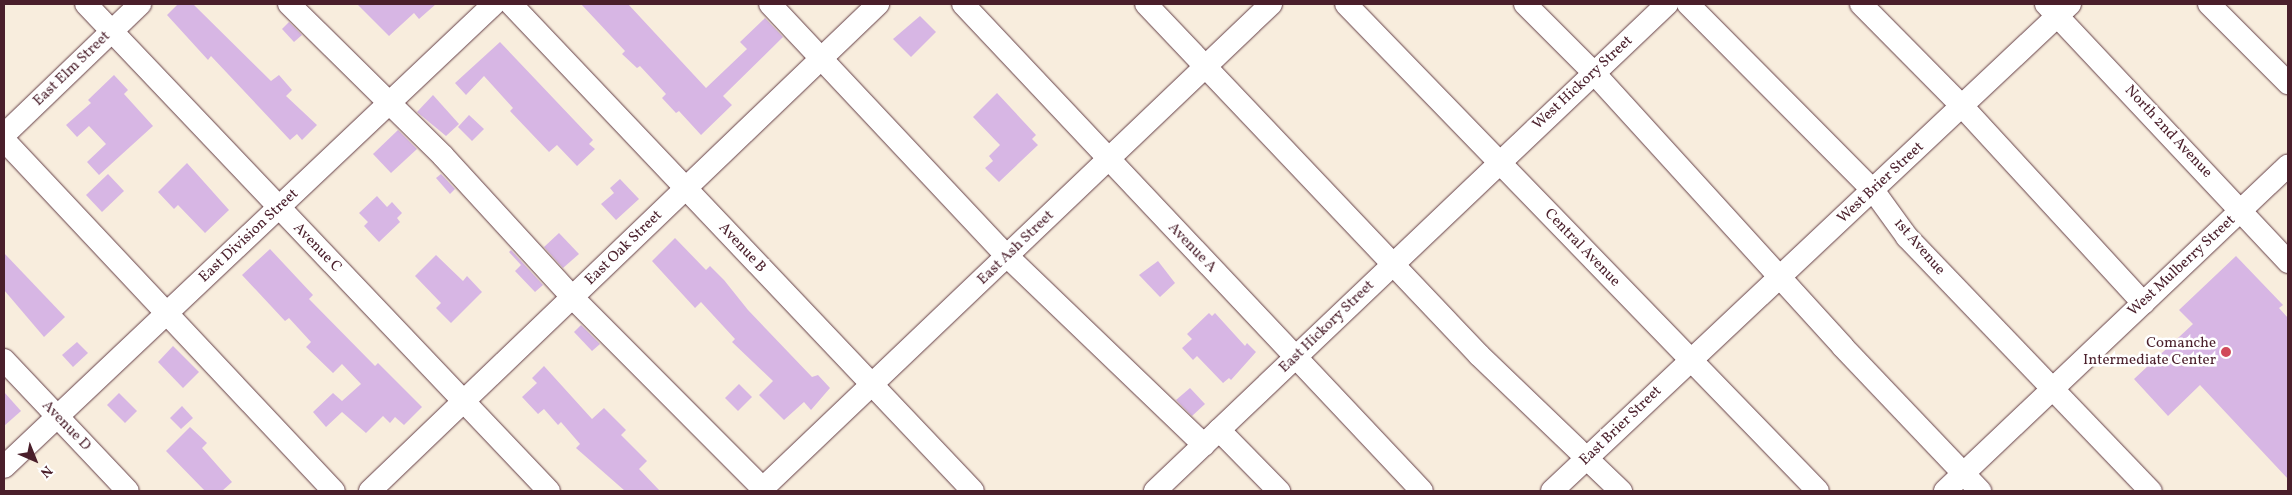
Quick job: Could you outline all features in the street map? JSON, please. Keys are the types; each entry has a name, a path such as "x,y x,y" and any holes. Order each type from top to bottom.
{"street":[{"name":"Avenue C","path":"86,4 549,491"},
{"name":"East Elm Street","path":"4,135 140,4"},
{"path":"289,4 444,156 572,297 763,490"},
{"name":"East Division Street","path":"4,467 494,4"},
{"name":"Avenue B","path":"511,4 973,491"},
{"path":"770,4 1007,256 1212,437 1279,491"},
{"name":"East Oak Street","path":"370,491 878,4"},
{"name":"Avenue A","path":"963,4 1107,160 1297,356 1422,491"},
{"path":"1146,4 1204,68 1479,354 1588,456 1621,491"},
{"name":"East Ash Street","path":"763,490 1271,4"},
{"name":"Central Avenue","path":"1346,4 1818,491"},
{"path":"1525,4 1594,73 1980,491"},
{"name":"West Hickory Street","path":"1499,163 1667,4"},
{"name":"1st Avenue","path":"1688,4 1874,190 1907,237 2151,491"},
{"path":"1861,4 1962,106 2143,303"},
{"path":"2209,4 2288,83"},
{"name":"West Brier Street","path":"1690,360 1962,106 2058,8"},
{"name":"North 2nd Avenue","path":"2058,8 2288,262"},
{"path":"4,140 334,491"},
{"name":"East Hickory Street","path":"1155,491 1499,163"},
{"name":"West Mulberry Street","path":"1945,491 2288,166"},
{"name":"Avenue D","path":"4,360 128,491"},
{"name":"East Brier Street","path":"1552,491 1690,360"}],"building":[{"path":"178,4 193,4 271,81 279,75 292,90 286,96 317,125 302,140 297,134 290,140 211,56 208,60 167,15"},
{"path":"357,4 436,4 419,19 414,13 389,36"},
{"path":"581,4 628,4 706,88 747,49 740,42 765,18 783,37 723,96 732,105 701,135 679,111 676,113 662,98 666,94 640,66 637,68 622,54 625,51"},
{"path":"920,16 936,32 911,57 893,39"},
{"path":"289,22 302,35 294,42 282,29"},
{"path":"500,42 593,140 589,144 595,149 577,166 557,145 549,152 510,111 513,108 484,76 466,95 455,83"},
{"path":"114,75 128,90 124,94 153,126 99,175 87,162 106,144 89,126 77,137 66,125 91,103 88,100"},
{"path":"997,93 1036,135 1032,139 1038,145 999,182 985,168 993,161 989,156 1000,145 973,117"},
{"path":"433,95 459,124 446,136 417,112"},
{"path":"469,115 484,129 472,141 458,127"},
{"path":"398,130 417,149 391,173 373,154"},
{"path":"187,163 229,210 205,233 178,205 174,209 158,192"},
{"path":"108,174 124,191 102,212 86,195"},
{"path":"441,174 455,189 450,194 436,178"},
{"path":"620,179 639,199 616,220 601,204 614,193 610,188"},
{"path":"377,196 387,207 392,202 402,213 397,218 400,222 379,242 364,226 368,222 359,213"},
{"path":"559,233 579,254 563,268 544,247"},
{"path":"675,238 706,270 710,266 724,280 748,310 812,377 818,375 830,388 811,410 804,402 784,420 759,395 773,381 732,342 735,339 701,302 695,308 652,261"},
{"path":"270,249 313,295 309,299 375,366 378,363 422,407 404,425 395,417 390,423 383,416 366,433 342,412 326,427 313,412 333,393 342,401 361,384 342,364 333,373 306,347 311,342 289,318 285,321 242,275"},
{"path":"511,250 543,285 535,292 515,271 521,265 509,252"},
{"path":"4,253 65,317 44,337 4,290"},
{"path":"436,255 463,281 467,276 482,292 451,323 436,308 441,303 415,276"},
{"name":"Comanche Intermediate Center","path":"2236,256 2283,305 2279,308 2288,318 2288,479 2200,385 2168,416 2134,379 2193,324 2179,310"},
{"path":"1158,261 1175,283 1160,297 1139,275"},
{"path":"1209,313 1212,316 1215,313 1245,346 1247,343 1256,352 1231,380 1229,378 1223,383 1197,356 1193,360 1182,348 1192,339 1187,334"},
{"path":"581,325 600,344 592,351 574,332"},
{"path":"77,342 88,353 73,367 62,355"},
{"path":"173,346 199,372 183,388 158,362"},
{"path":"544,366 592,419 604,408 626,430 621,435 647,461 639,469 660,491 625,491 576,448 580,444 561,422 558,425 544,409 538,414 522,397 537,383 532,378"},
{"path":"739,384 752,397 738,411 725,398"},
{"path":"1190,388 1205,404 1192,416 1176,400"},
{"path":"4,392 21,411 4,426"},
{"path":"119,393 137,411 125,423 107,405"},
{"path":"182,406 193,418 181,429 170,418"},
{"path":"190,427 207,443 202,448 232,482 222,491 205,491 166,451"}],"place":[{"name":"Comanche Intermediate Center","path":"2226,352"}]}
